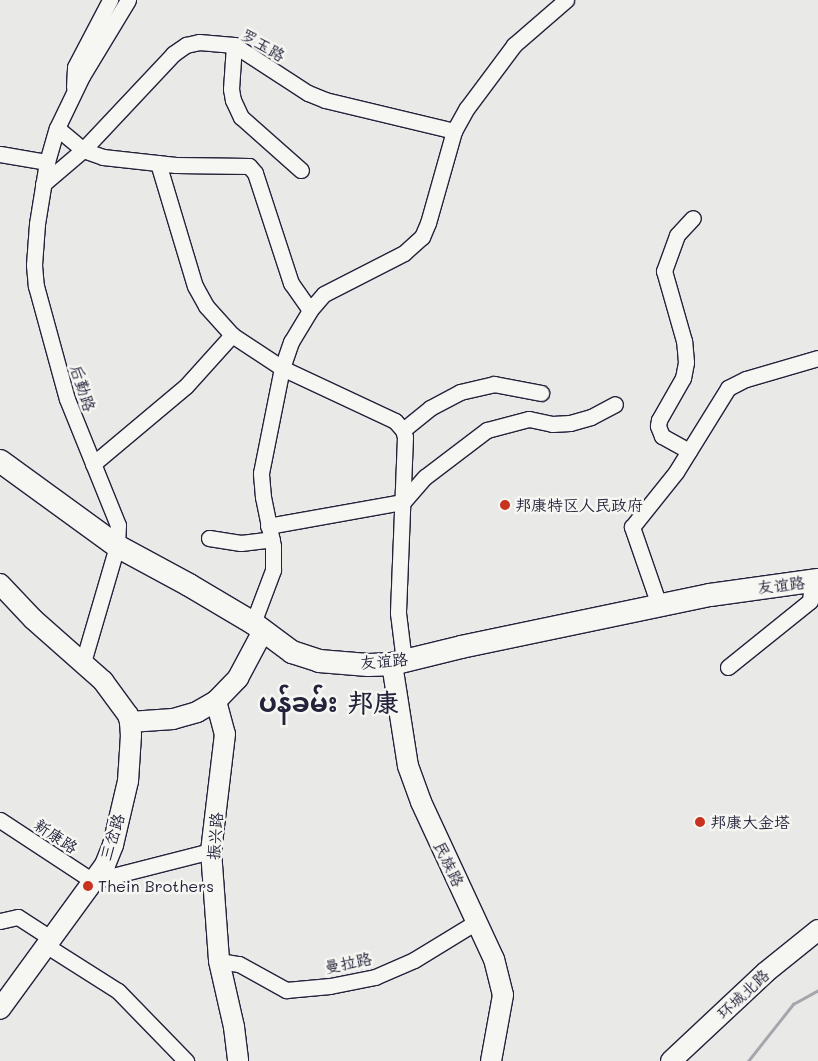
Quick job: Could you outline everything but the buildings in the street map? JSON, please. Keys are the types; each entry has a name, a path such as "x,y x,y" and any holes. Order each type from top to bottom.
{"highway":[{"name":"友谊路","path":"0,461 117,546 190,585 258,627 292,652 320,661 368,665 398,662 710,595 815,581"}],"main road":[{"path":"0,584 33,618 103,681 130,722 174,719 197,712 216,701 238,678 258,627"},
{"name":"民族路","path":"398,662 408,766 440,847 478,921 494,959 503,995 490,1061"},
{"name":"振兴路","path":"216,701 225,734 211,851 219,961 234,1027 238,1061"},
{"name":"三岔路","path":"0,1009 105,865 117,827 128,781 130,722"},
{"name":"环城北路","path":"671,1061 766,972 818,930"}],"street":[{"path":"74,94 75,67 110,0"},
{"name":"后勤路","path":"83,662 117,546 118,525 67,399 36,286 34,265 37,224 43,184 57,128 82,76 128,0"},
{"path":"258,627 272,570 270,532 261,473 282,368 291,342 310,310 324,294 404,253 422,237 428,223 454,131 467,108 514,45 566,0"},
{"name":"罗玉路","path":"43,184 83,150 173,54 186,45 199,42 234,45 251,54 296,86 325,100 454,131"},
{"path":"234,45 231,88 233,100 242,117 301,170"},
{"path":"57,128 83,150 103,157 158,163 249,166 253,169 291,283 310,310"},
{"path":"0,154 47,162"},
{"path":"158,163 195,286 206,306 232,336 282,368 395,421 403,430 405,437 398,613 398,662"},
{"path":"689,451 662,436 658,426 659,420 683,378 686,362 684,341 664,270 677,235 692,218"},
{"path":"94,464 186,386 232,336"},
{"path":"659,605 632,527 689,451 728,388 746,379 818,358"},
{"path":"403,430 430,408 460,392 494,384 541,393"},
{"path":"209,538 241,542 270,532 403,502 425,477 487,430 514,421 529,419 552,424 570,423 591,417 615,404"},
{"path":"728,668 810,601 815,581"},
{"name":"新康路","path":"0,820 93,882"},
{"path":"93,882 211,851"},
{"path":"0,921 18,917 49,943 118,991 186,1061"},
{"name":"曼拉路","path":"219,961 239,964 286,990 330,986 375,977 414,960 478,921"}],"waterway":[{"path":"748,1061 793,1004 818,990"}],"place":[{"name":"邦康特区人民政府","path":"505,505"},
{"name":"邦康大金塔","path":"700,822"},
{"name":"Thein Brothers","path":"88,886"}],"district":[{"name":"ပန်ခမ်း 邦康","path":"329,703"}]}
